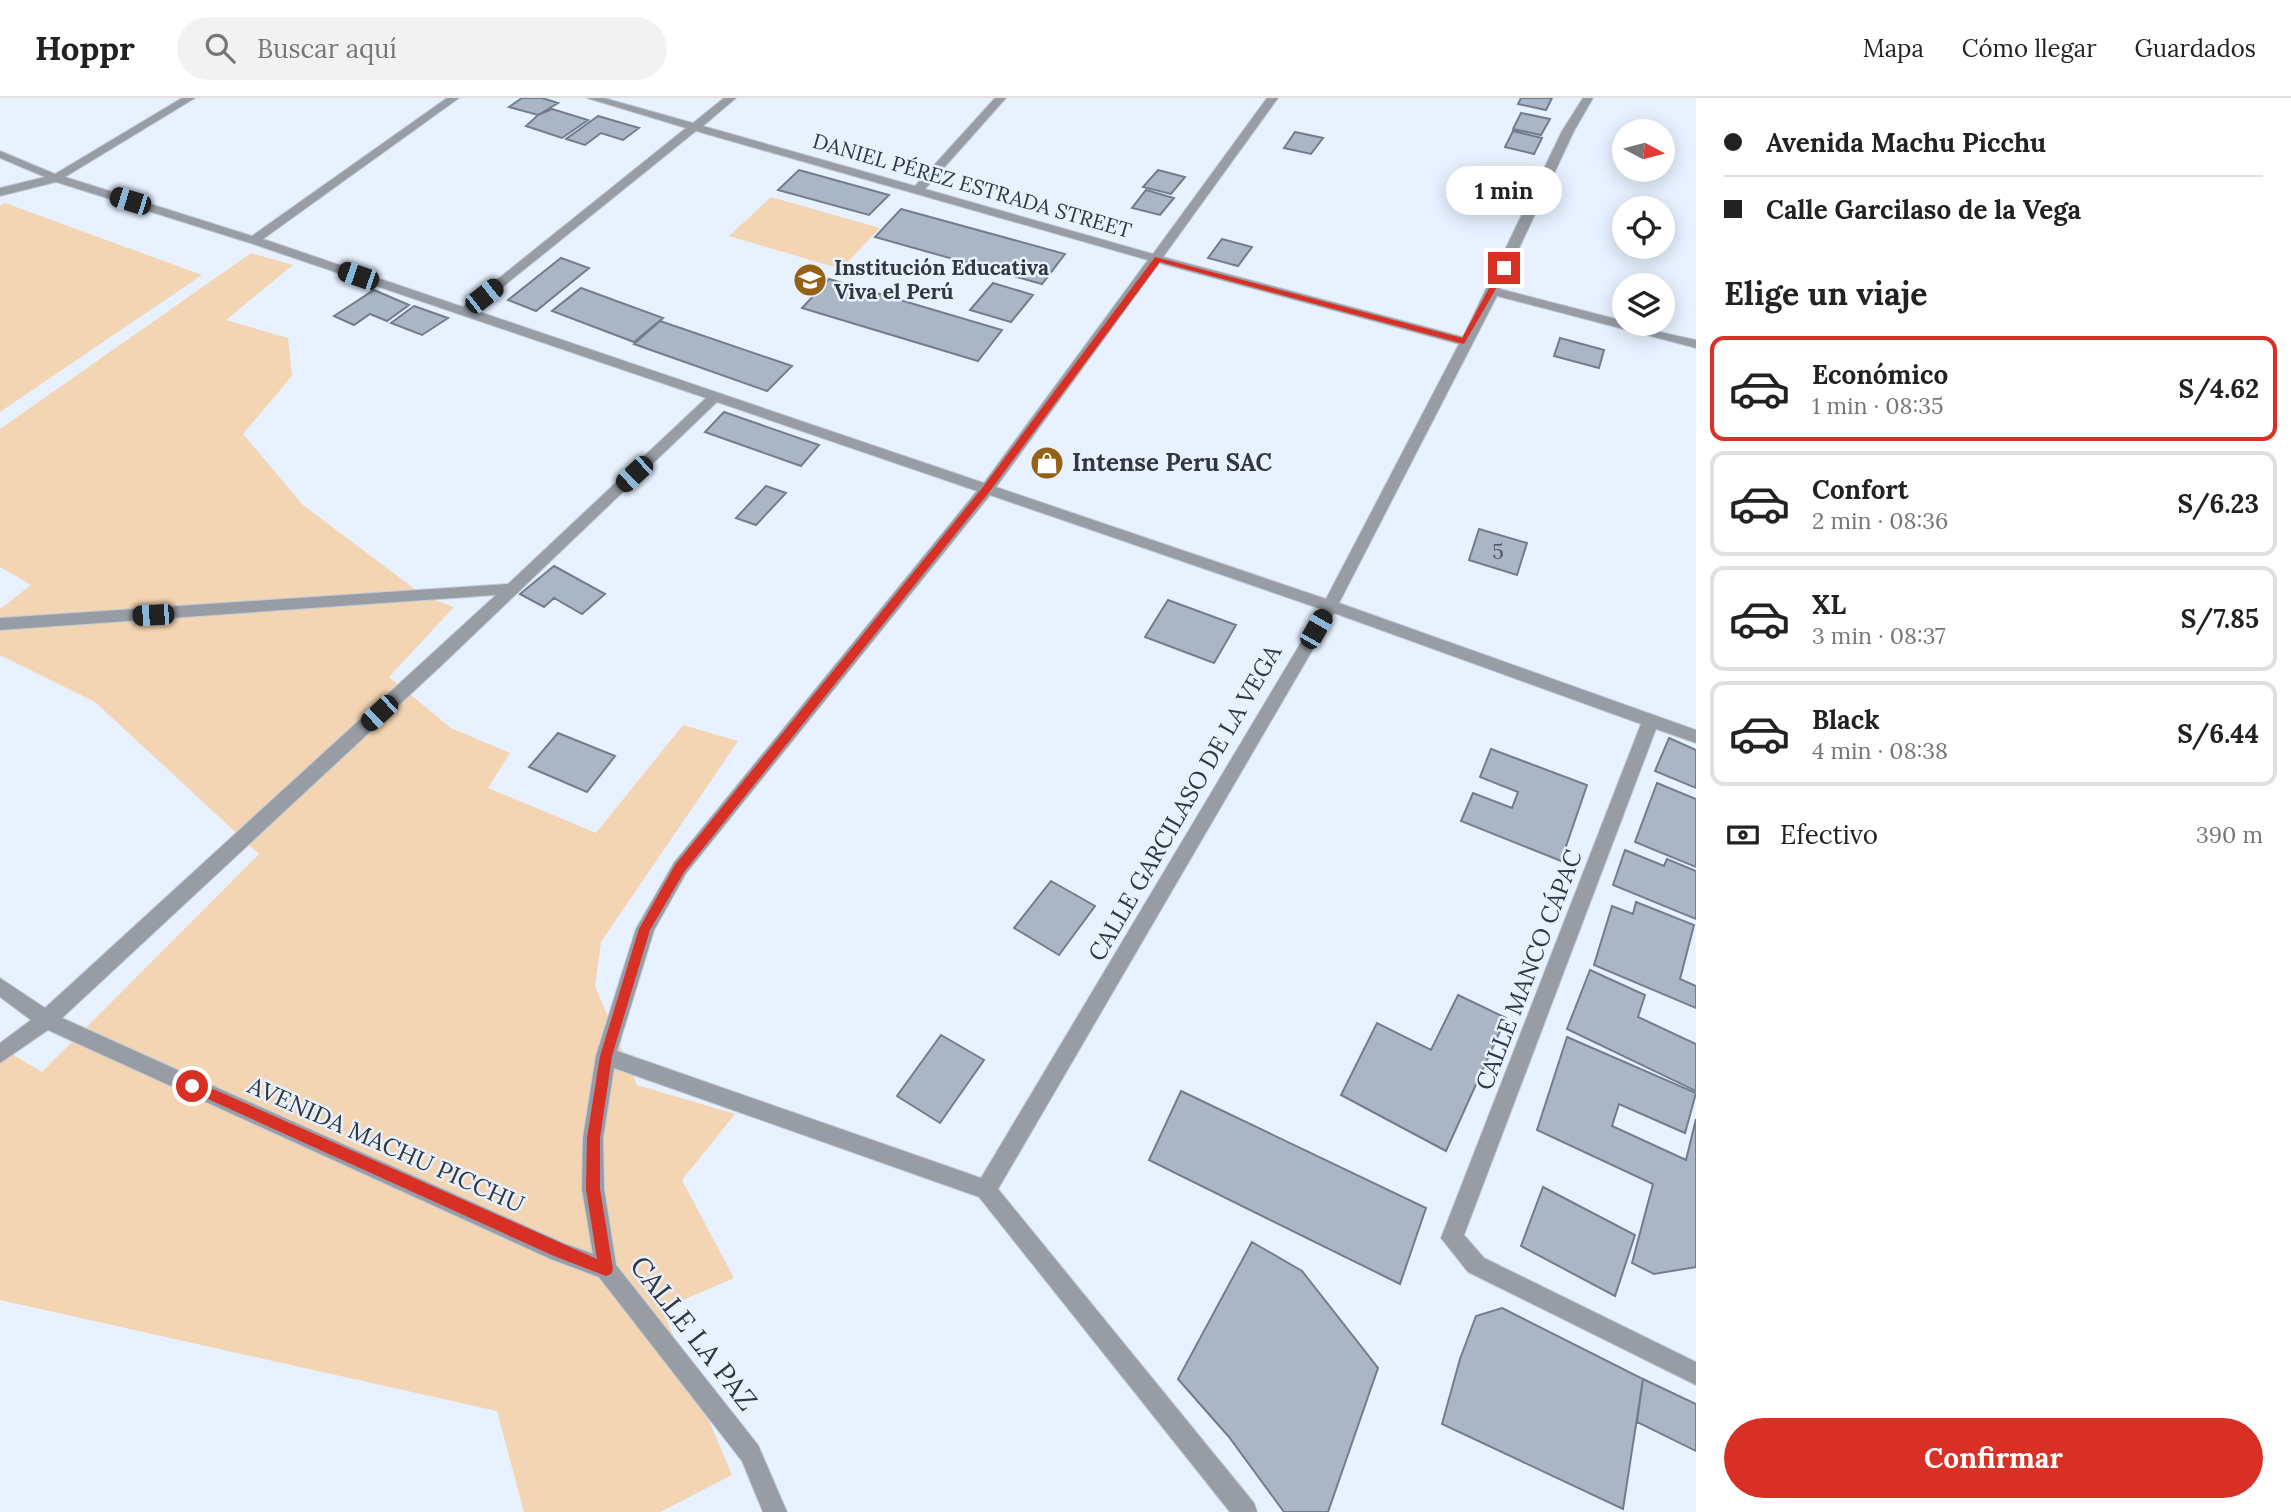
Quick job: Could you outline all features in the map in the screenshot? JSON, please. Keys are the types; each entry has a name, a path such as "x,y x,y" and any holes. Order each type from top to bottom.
{"street":[{"path":"0,192 56,178 190,98"},
{"path":"254,240 454,98"},
{"name":"DANIEL PÉREZ ESTRADA STREET","path":"592,98 1158,259 1464,341"},
{"path":"463,313 731,98"},
{"path":"918,190 1001,98"},
{"name":"CALLE LA PAZ","path":"775,1512 750,1453 606,1269 593,1176 593,1138 606,1056 645,929 680,868 986,489 1158,259 1273,98"},
{"name":"CALLE GARCILASO DE LA VEGA","path":"986,1190 1329,606 1464,341 1493,290 1568,131 1588,98"},
{"path":"0,154 56,178 254,240 1329,606 1696,737"},
{"path":"1493,290 1696,344"},
{"path":"0,1054 46,1020 512,589 715,397"},
{"path":"0,624 512,589"},
{"name":"CALLE MANCO CÁPAC","path":"1651,719 1452,1238 1476,1265 1696,1374"},
{"name":"AVENIDA MACHU PICCHU","path":"0,986 46,1020 547,1246 606,1269"},
{"path":"606,1056 986,1190 1245,1512"}],"shaded area":[{"path":"771,197 880,228 841,269 729,236"},
{"path":"5,203 202,275 0,412 0,206"},
{"path":"251,253 293,265 226,320 288,338 292,376 243,434 303,505 424,596 454,607 389,677 451,728 510,753 488,788 596,833 683,725 738,741 601,942 595,986 637,1085 735,1114 682,1180 734,1278 662,1309 732,1475 660,1512 524,1512 497,1411 0,1300 0,1047 42,1072 259,854 95,702 0,655 0,609 31,585 0,567 0,429"}],"building":[{"path":"522,98 542,98 558,103 538,115 509,107"},
{"path":"1521,98 1552,98 1546,110 1518,104"},
{"path":"552,109 588,120 562,138 526,126 538,115"},
{"path":"1521,113 1550,119 1541,135 1513,129"},
{"path":"598,116 639,128 623,140 601,133 585,145 566,139"},
{"path":"1513,131 1542,138 1534,154 1505,147"},
{"path":"1295,132 1323,138 1311,154 1284,148"},
{"path":"799,170 889,195 869,215 778,190"},
{"path":"1158,170 1185,177 1171,194 1143,187"},
{"path":"1146,190 1174,198 1160,215 1132,208"},
{"path":"901,209 1065,254 1042,284 875,237"},
{"path":"1222,239 1252,247 1238,266 1208,258"},
{"path":"561,258 589,268 536,311 508,300"},
{"path":"829,279 1002,330 978,361 802,308"},
{"path":"993,283 1033,295 1011,322 970,310"},
{"path":"581,288 663,318 634,342 552,311"},
{"path":"374,290 409,305 387,321 370,314 354,325 334,316"},
{"path":"414,306 448,318 422,335 391,323"},
{"path":"660,321 792,366 767,391 634,344"},
{"path":"1560,338 1604,350 1599,368 1554,356"},
{"path":"724,412 819,445 801,466 705,432"},
{"path":"766,486 786,493 756,525 736,518"},
{"path":"1479,529 1527,543 1517,575 1469,560"},
{"path":"554,566 605,594 582,614 554,598 544,607 520,594"},
{"path":"1168,600 1236,625 1214,663 1145,637"},
{"path":"558,733 615,756 587,792 529,767"},
{"path":"1669,738 1696,750 1696,788 1655,771"},
{"path":"1491,749 1587,785 1561,861 1461,821 1473,793 1512,808 1518,792 1480,777"},
{"path":"1657,783 1696,799 1696,867 1635,842"},
{"path":"1625,850 1664,866 1667,859 1696,871 1696,919 1613,885"},
{"path":"1051,881 1095,906 1059,955 1014,928"},
{"path":"1636,902 1694,925 1680,979 1696,986 1696,1008 1594,965 1612,906 1633,914"},
{"path":"1590,970 1645,995 1638,1017 1696,1044 1696,1091 1567,1029"},
{"path":"1458,995 1506,1018 1446,1151 1341,1095 1377,1023 1431,1050"},
{"path":"941,1035 984,1060 940,1123 897,1096"},
{"path":"1567,1037 1696,1093 1685,1133 1619,1104 1612,1126 1686,1160 1696,1119 1696,1267 1654,1274 1632,1263 1653,1184 1537,1130"},
{"path":"1181,1091 1426,1208 1400,1284 1149,1160"},
{"path":"1543,1187 1635,1235 1615,1296 1521,1246"},
{"path":"1252,1242 1302,1271 1378,1368 1328,1512 1284,1512 1229,1437 1178,1379"},
{"path":"1502,1308 1643,1379 1623,1509 1442,1424 1460,1359 1476,1316"},
{"path":"1643,1379 1696,1404 1696,1451 1637,1422"}],"place":[{"name":"Institución Educativa Viva el Perú","path":"810,280"},
{"name":"Intense Peru SAC","path":"1047,463"}],"route":[{"path":"192,1086 559,1252 606,1269 593,1189 593,1138 606,1056 623,993 645,929 680,868 986,489 1158,259 1464,341 1504,268"}]}
